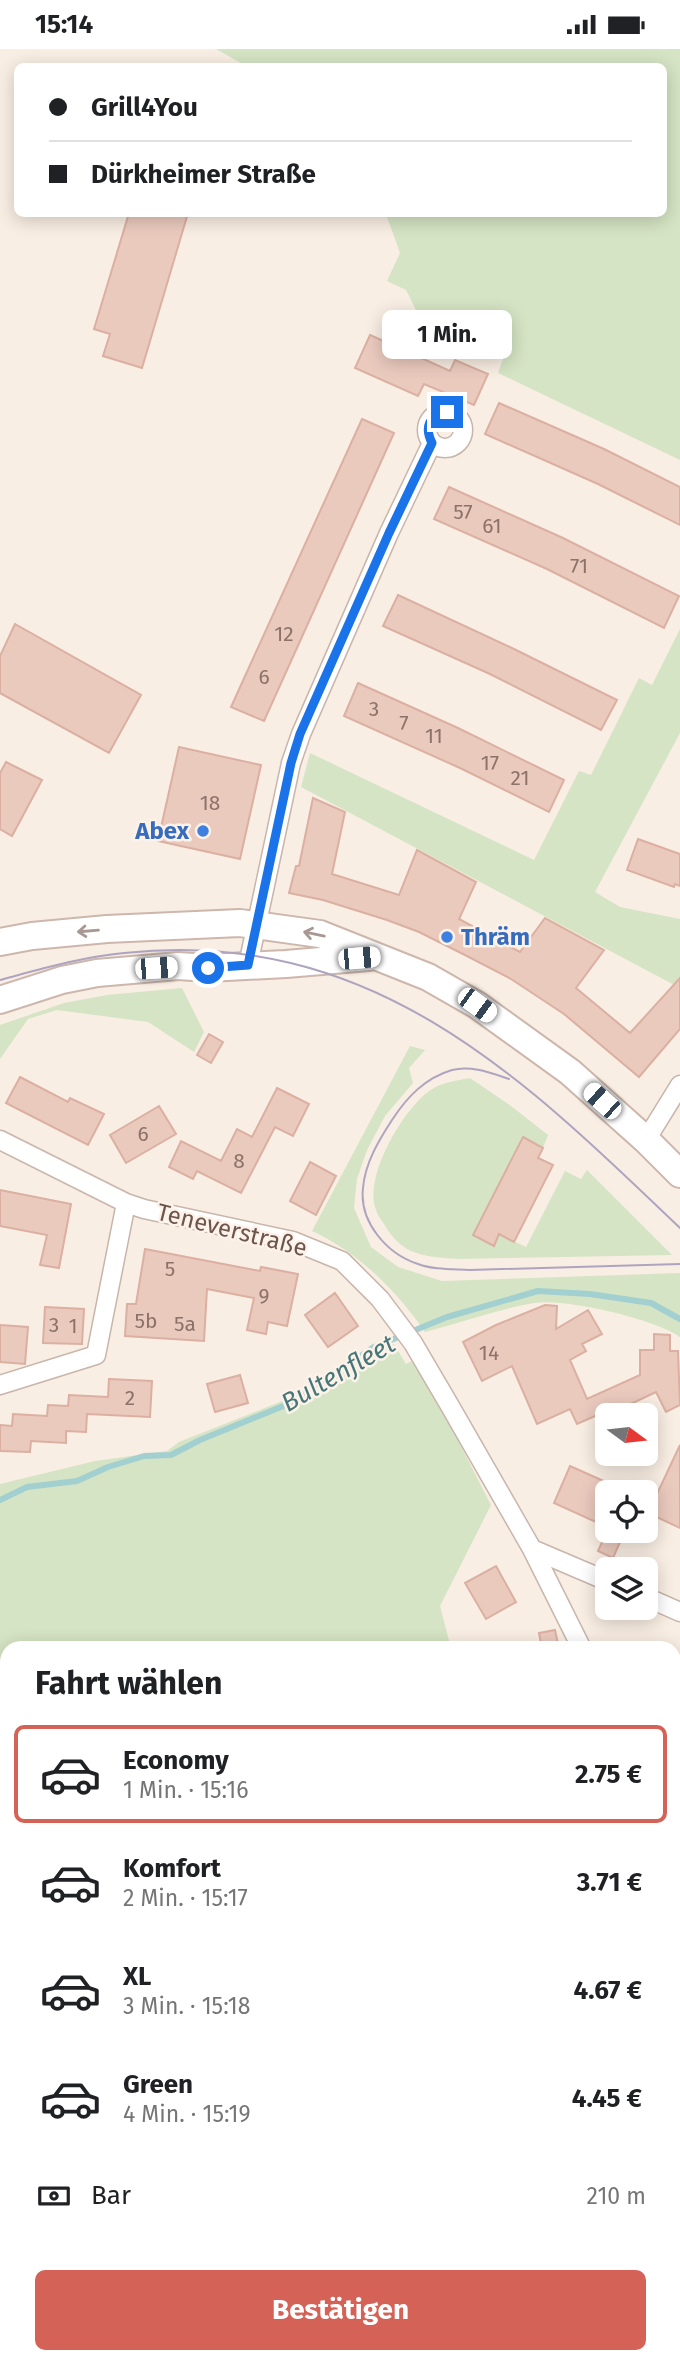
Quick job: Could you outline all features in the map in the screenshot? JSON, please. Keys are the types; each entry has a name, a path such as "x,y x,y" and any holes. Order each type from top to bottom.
{"street":[{"path":"248,965 291,763 300,734 432,443"},
{"path":"0,942 107,929 256,924 320,934 428,977 477,1005 570,1072 680,1174"},
{"path":"0,1000 97,973 378,957"},
{"path":"646,1140 680,1085"},
{"name":"Teneverstraße","path":"0,1140 126,1203 293,1241 342,1261 392,1313 413,1343 532,1549 578,1641"},
{"path":"0,1385 96,1355 126,1203"},
{"path":"532,1549 595,1576"},
{"path":"658,1602 680,1612"}],"green space":[{"path":"216,49 680,49 680,460 498,373 506,351 416,310 406,290 387,281 400,253 387,217 667,217 667,63 241,63"},
{"path":"680,629 680,733 595,892 620,907 680,919 680,988 301,787 310,753 534,860 579,771 591,775 639,678 652,685"},
{"path":"182,988 204,1032 194,1052 148,1022 57,1010 28,1019 0,1059 0,1025 64,1003 107,995"},
{"path":"410,1046 425,1050 409,1068 413,1083 385,1116 367,1150 357,1179 354,1208 371,1247 398,1267 442,1281 680,1273 680,1337 651,1323 609,1311 548,1302 507,1309 425,1332 402,1302 375,1274 345,1250 312,1231"},
{"path":"470,1078 548,1135 543,1148 522,1138 474,1236 493,1245 499,1234 526,1247 565,1171 581,1179 587,1170 672,1255 459,1259 422,1255 401,1244 389,1232 376,1210 373,1196 380,1163 397,1128 419,1100 439,1086"},
{"path":"394,1344 406,1364 412,1361 446,1417 491,1505 440,1606 449,1641 0,1641 0,1484 95,1461 167,1451 179,1442 285,1400 292,1408 376,1349"}],"building":[{"path":"128,217 187,217 142,368 103,356 110,334 94,329"},
{"path":"370,335 450,371 455,360 488,374 474,405 424,384 418,396 355,368"},
{"path":"499,403 604,449 680,487 680,525 598,484 485,434"},
{"path":"362,419 394,433 264,721 231,707"},
{"path":"449,487 563,538 679,596 664,628 547,569 434,519"},
{"path":"398,595 617,700 601,730 490,674 383,626"},
{"path":"15,624 141,695 109,753 0,693 0,656"},
{"path":"358,683 564,780 549,812 460,768 344,716"},
{"path":"179,747 261,765 240,859 158,841"},
{"path":"6,762 42,780 12,836 0,829 0,773"},
{"path":"313,798 345,812 332,874 399,895 417,850 476,882 459,919 520,952 545,918 604,950 576,988 630,1033 680,978 680,1029 639,1077 564,1014 511,979 419,932 323,900 289,893 296,866 299,866"},
{"path":"638,839 680,854 680,886 675,884 674,887 627,870"},
{"path":"209,1034 223,1042 211,1063 197,1055"},
{"path":"20,1077 68,1102 70,1098 104,1114 88,1145 6,1103"},
{"path":"277,1088 309,1104 293,1136 275,1127 241,1193 197,1171 193,1179 169,1167 181,1141 221,1161 237,1129 252,1137"},
{"path":"159,1106 176,1134 126,1163 110,1135"},
{"path":"523,1137 543,1148 538,1158 553,1165 514,1242 499,1234 494,1246 473,1235"},
{"path":"310,1162 336,1176 316,1215 290,1201"},
{"path":"0,1190 71,1204 59,1268 40,1265 47,1235 0,1226"},
{"path":"145,1249 260,1271 261,1267 298,1274 287,1326 268,1322 266,1334 247,1330 254,1298 207,1289 204,1341 125,1336 127,1304 136,1304"},
{"path":"335,1293 358,1326 328,1347 305,1315"},
{"path":"545,1305 557,1306 556,1329 588,1310 602,1334 582,1344 586,1351 570,1360 587,1399 640,1375 640,1350 654,1350 654,1334 670,1335 670,1351 678,1351 680,1405 666,1412 656,1392 633,1403 595,1403 595,1416 577,1424 570,1409 537,1424 512,1366 482,1381 463,1342"},
{"path":"45,1307 84,1309 82,1344 43,1343"},
{"path":"0,1325 28,1327 25,1364 0,1362"},
{"path":"240,1375 248,1403 215,1412 207,1384"},
{"path":"109,1379 152,1381 150,1417 87,1414 86,1432 66,1431 66,1443 31,1441 30,1452 0,1451 0,1425 12,1426 13,1414 47,1416 48,1405 68,1406 69,1395 108,1397"},
{"path":"680,1445 680,1528 658,1518 658,1492"},
{"path":"570,1466 602,1480 595,1480 595,1522 554,1503"},
{"path":"602,1543 620,1543 613,1557 598,1551"},
{"path":"496,1566 516,1602 486,1619 465,1583"},
{"path":"555,1630 557,1641 540,1641 539,1633"}],"waterway":[{"name":"Bultenfleet","path":"0,1500 27,1487 77,1481 108,1467 144,1456 171,1455 200,1440 288,1404 374,1347 447,1317 538,1291 590,1294 651,1303 680,1319"}],"tram line":[{"path":"0,980 108,955 211,951 291,963 364,987 433,1022 497,1066 559,1116 680,1228"},
{"path":"509,1079 474,1069 452,1070 425,1083 410,1096 398,1112 373,1152 363,1188 363,1201 370,1224 386,1245 407,1259 424,1266 444,1269 680,1264"}],"place":[{"name":"Abex","path":"203,831"},
{"name":"Thräm","path":"447,937"}],"route":[{"path":"208,968 248,965 291,763 300,734 432,443 427,433 429,422 437,413 447,412"}]}
